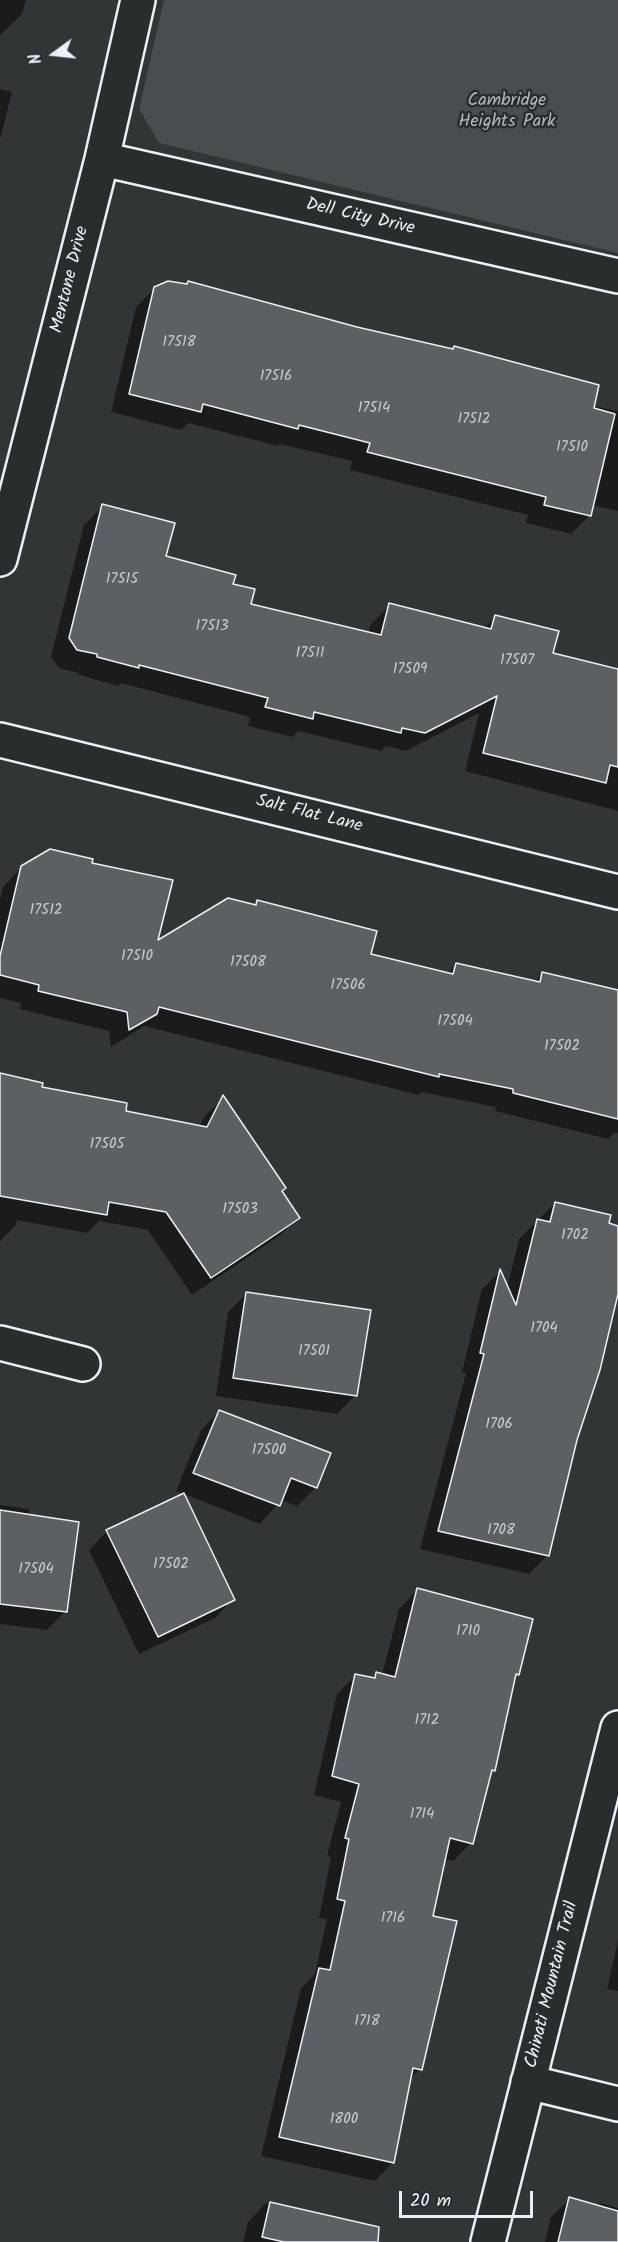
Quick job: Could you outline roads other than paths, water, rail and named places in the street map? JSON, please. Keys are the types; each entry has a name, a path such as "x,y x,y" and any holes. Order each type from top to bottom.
{"street":[{"name":"Mentone Drive","path":"0,559 102,159 138,0"},
{"name":"Dell City Drive","path":"102,159 618,276"},
{"name":"Salt Flat Lane","path":"0,740 618,892"},
{"path":"0,1343 83,1364"},
{"name":"Chinati Mountain Trail","path":"488,2242 618,1728"},
{"path":"528,2082 618,2104"}],"park label":[{"name":"Cambridge Heights Park","path":"507,112"}]}
